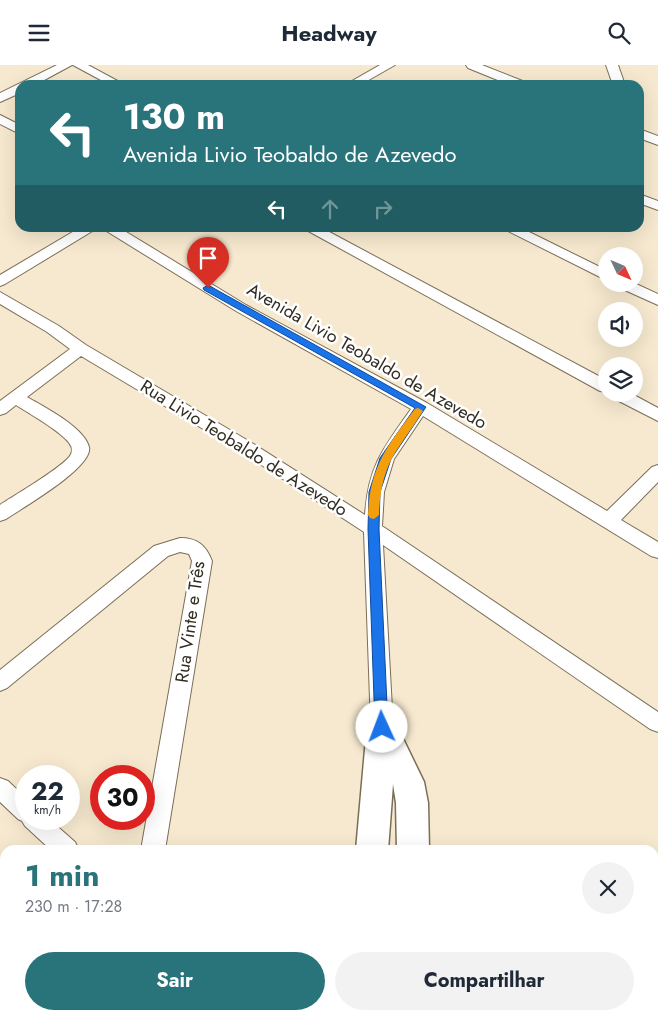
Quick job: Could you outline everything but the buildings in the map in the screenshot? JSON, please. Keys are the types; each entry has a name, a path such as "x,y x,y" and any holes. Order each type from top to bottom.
{"street":[{"path":"36,80 66,65"},
{"path":"79,65 109,80"},
{"path":"363,79 389,65"},
{"path":"472,65 509,80"},
{"path":"612,65 617,80"},
{"path":"0,98 15,90"},
{"path":"0,119 15,127"},
{"path":"644,135 658,141"},
{"path":"644,200 658,206"},
{"path":"0,281 83,232"},
{"name":"Avenida Livio Teobaldo de Azevedo","path":"115,232 241,308 421,407 658,551"},
{"path":"317,232 598,383"},
{"path":"517,232 598,271"},
{"path":"642,293 658,300"},
{"name":"Rua Livio Teobaldo de Azevedo","path":"0,297 46,324 80,349 246,447 374,529 658,723"},
{"path":"0,409 80,349"},
{"path":"0,513 64,471 73,463 80,452 80,445 76,439 56,423 16,398"},
{"path":"634,402 658,415"},
{"path":"372,845 382,727 374,529 375,492 382,467 394,443 421,407"},
{"path":"608,521 658,471"},
{"name":"Rua Vinte e Três","path":"0,683 161,551 175,545 187,544 198,551 202,561 154,845"},
{"path":"382,727 408,782 412,803 413,845"},
{"path":"0,788 15,802"},
{"path":"46,830 62,845"}],"slow traffic":[{"path":"374,515 375,492 382,467 394,443 418,411"}],"route":[{"path":"208,288 421,407 394,443 382,467 375,492 374,529 382,727"}]}
